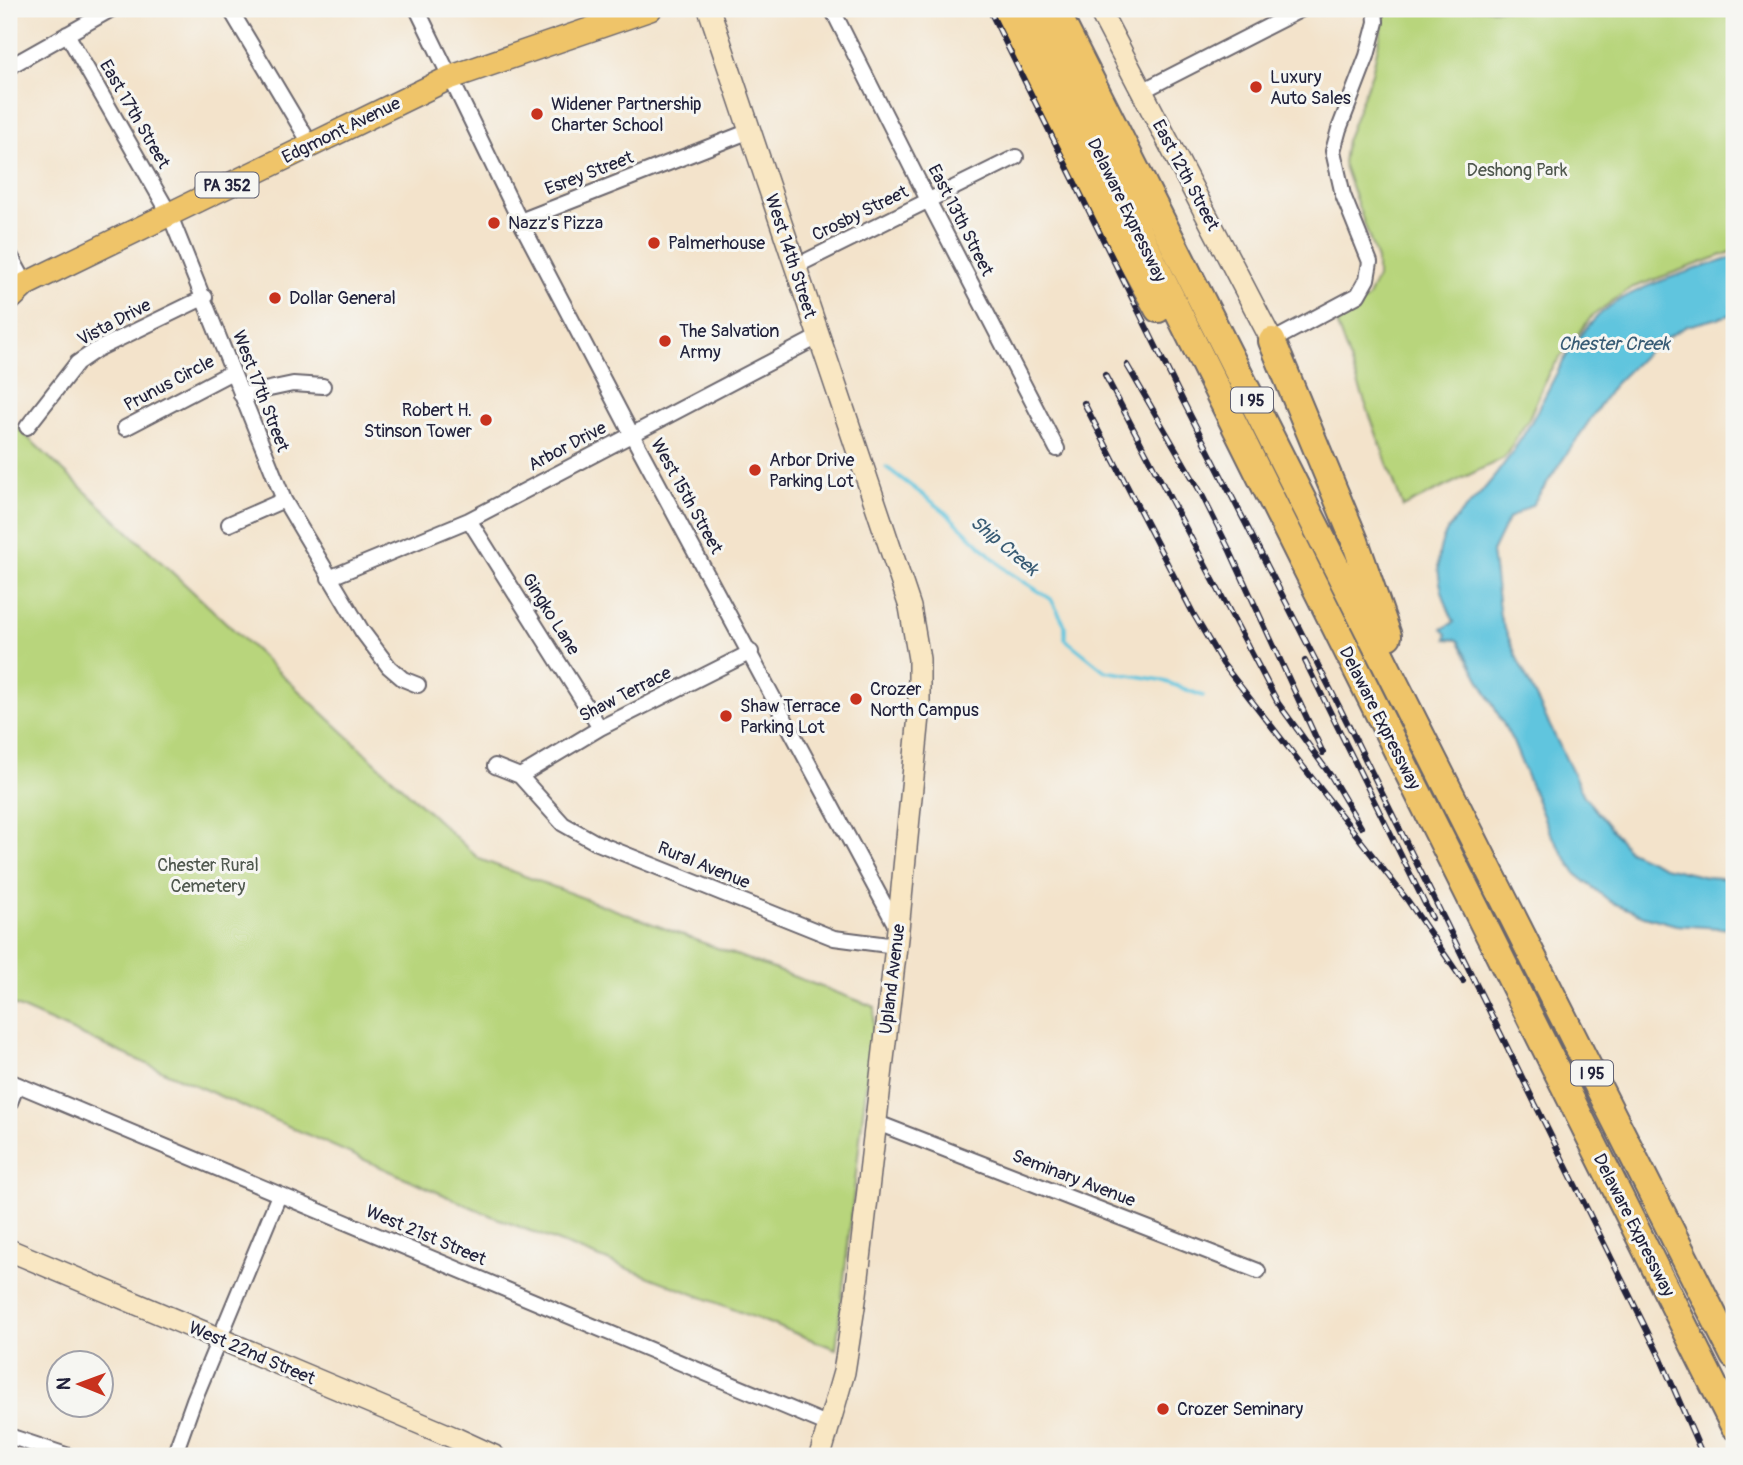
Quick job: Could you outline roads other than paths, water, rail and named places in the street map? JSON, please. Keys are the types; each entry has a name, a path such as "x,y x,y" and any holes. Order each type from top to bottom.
{"highway":[{"path":"1003,9 1097,198 1289,566 1351,661"},
{"name":"Delaware Expressway","path":"1027,9 1734,1426"},
{"name":"Delaware Expressway","path":"1055,9 1734,1356"},
{"path":"1272,341 1326,467 1397,661 1450,791"}],"main road":[{"name":"Edgmont Avenue","path":"9,300 26,284 169,212 449,78 650,9"},
{"name":"West 14th Street","path":"709,9 875,504"},
{"name":"East 12th Street","path":"1099,9 1272,341"},
{"name":"Upland Avenue","path":"820,1456 846,1359 856,1294 897,938 919,716 919,659 910,607 875,504"},
{"name":"West 22nd Street","path":"9,1250 457,1438 494,1456"}],"street":[{"path":"9,67 112,9"},
{"path":"230,9 312,145"},
{"name":"West 15th Street","path":"417,9 520,221 631,433 751,652 897,938"},
{"name":"East 13th Street","path":"832,9 1057,449"},
{"path":"1142,91 1302,9"},
{"path":"1272,341 1358,295 1367,279 1370,261 1343,195 1333,151 1367,56 1376,22 1375,9"},
{"name":"East 17th Street","path":"67,34 169,212"},
{"name":"Esrey Street","path":"520,221 750,131"},
{"name":"Crosby Street","path":"796,266 1016,157"},
{"name":"West 17th Street","path":"169,212 284,500 362,631 388,667 403,679 418,685"},
{"path":"9,253 26,284"},
{"name":"Vista Drive","path":"27,427 77,363 96,350 205,298"},
{"name":"Arbor Drive","path":"329,578 469,520 818,337"},
{"name":"Prunus Circle","path":"125,428 232,372"},
{"path":"241,396 293,384 323,386"},
{"path":"229,524 284,500"},
{"name":"Gingko Lane","path":"469,520 600,727"},
{"name":"Shaw Terrace","path":"520,776 600,727 751,652"},
{"path":"495,766 520,776"},
{"name":"Rural Avenue","path":"520,776 563,824 595,842 834,938 897,938"},
{"path":"9,1105 13,1083"},
{"name":"West 21st Street","path":"13,1083 829,1425"},
{"name":"Seminary Avenue","path":"876,1122 1258,1271"},
{"path":"174,1456 194,1400 279,1195"},
{"path":"9,1436 69,1456"}],"water":[{"name":"Chester Creek","path":"1734,257 1734,314 1687,326 1654,345 1613,386 1532,505 1508,519 1492,552 1500,617 1584,796 1629,851 1664,867 1706,877 1734,879 1734,929 1676,925 1644,916 1611,902 1576,874 1550,833 1513,742 1458,640 1446,639 1447,634 1442,629 1454,622 1442,592 1438,560 1446,532 1510,456 1568,353 1584,330 1607,308 1641,289"}],"waterway":[{"name":"Ship Creek","path":"886,467 943,510 1007,571 1051,599 1065,625 1065,639 1105,671 1161,680 1203,696"}],"railway":[{"path":"989,9 1183,401 1340,708 1661,1359 1703,1456"},
{"path":"1127,365 1200,491 1323,753"},
{"path":"1105,375 1278,703 1331,776 1361,827"},
{"path":"1084,403 1194,615 1223,664 1408,901 1463,981"},
{"path":"1305,661 1432,918"}],"place":[{"name":"Luxury Auto Sales","path":"1256,87"},
{"name":"Widener Partnership Charter School","path":"537,114"},
{"name":"Nazz's Pizza","path":"494,223"},
{"name":"Palmerhouse","path":"654,243"},
{"name":"Dollar General","path":"275,298"},
{"name":"The Salvation Army","path":"665,341"},
{"name":"Robert H. Stinson Tower","path":"486,420"},
{"name":"Arbor Drive Parking Lot","path":"755,470"},
{"name":"Crozer North Campus","path":"856,699"},
{"name":"Shaw Terrace Parking Lot","path":"726,716"},
{"name":"Crozer Seminary","path":"1163,1409"}],"park label":[{"name":"Deshong Park","path":"1517,170"},
{"name":"Chester Rural Cemetery","path":"208,875"}]}
